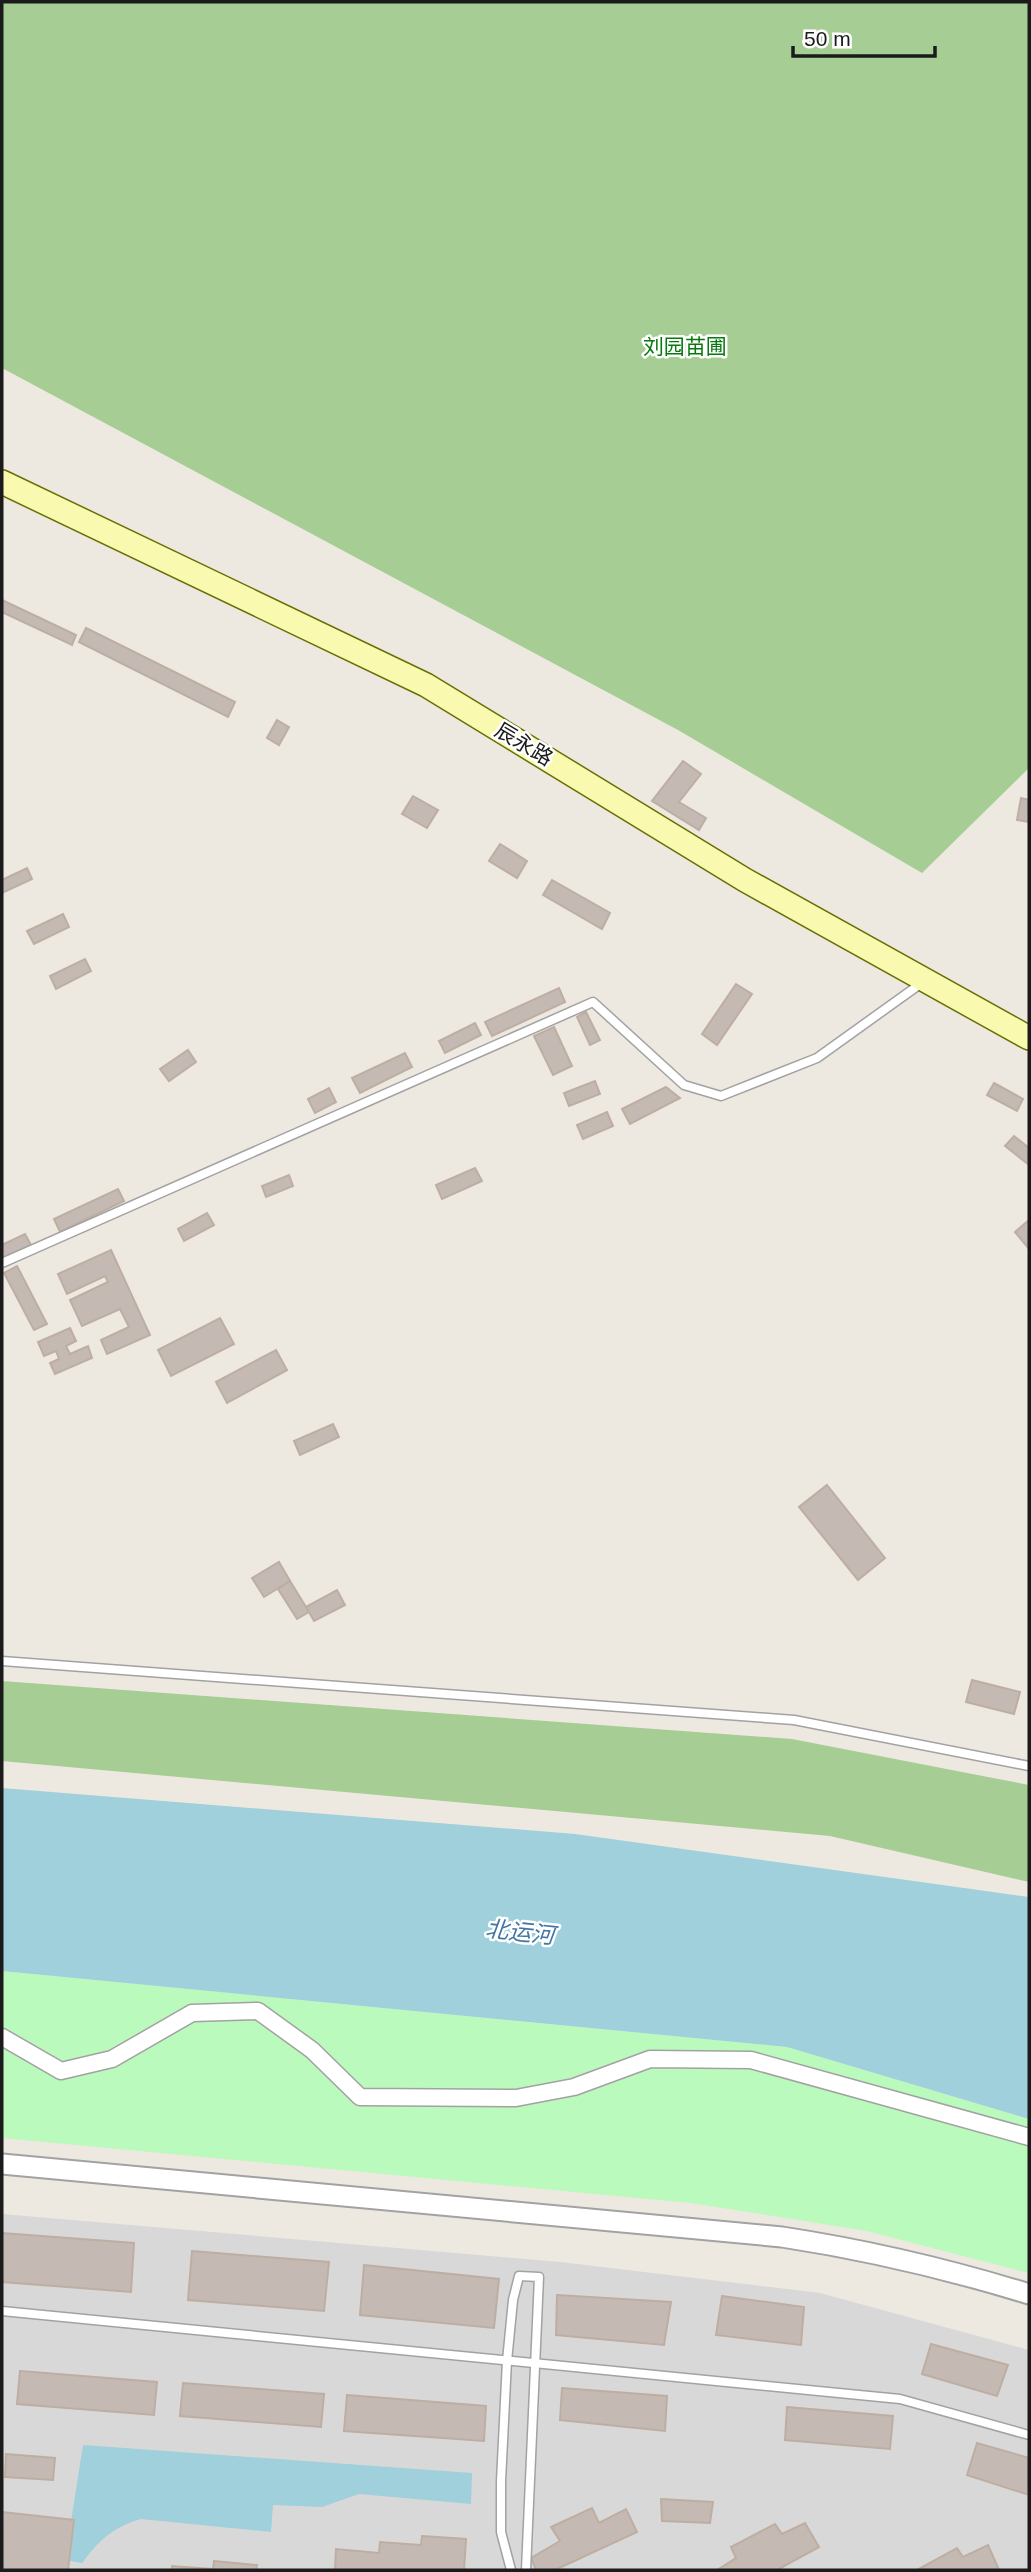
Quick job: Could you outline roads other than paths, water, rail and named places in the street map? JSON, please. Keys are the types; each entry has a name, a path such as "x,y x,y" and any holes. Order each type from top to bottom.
{"main road":[{"name":"辰永路","path":"2,482 426,685 745,880 1029,1038"}],"street":[{"path":"2,2037 61,2071 112,2059 192,2012 258,2011 312,2050 360,2097 516,2098 574,2087 650,2059 751,2060 1029,2137"},
{"path":"2,2164 782,2236 854,2248 946,2269 1029,2294"}],"lane":[{"path":"2,1263 593,1002 684,1085 721,1096 817,1058 926,980"},
{"path":"2,1661 793,1720 1029,1766"},
{"path":"511,2570 502,2532 507,2361 513,2301 519,2276 539,2277 526,2570"},
{"path":"2,2311 900,2399 1029,2435"}],"water":[{"name":"北运河","path":"2,1788 575,1834 1029,1897 1029,2119 787,2047 2,1971"},
{"path":"83,2445 472,2473 471,2504 359,2494 322,2507 273,2505 271,2532 141,2519 107,2535 82,2563 65,2560"}],"park label":[{"name":"刘园苗圃","path":"685,346"}]}
